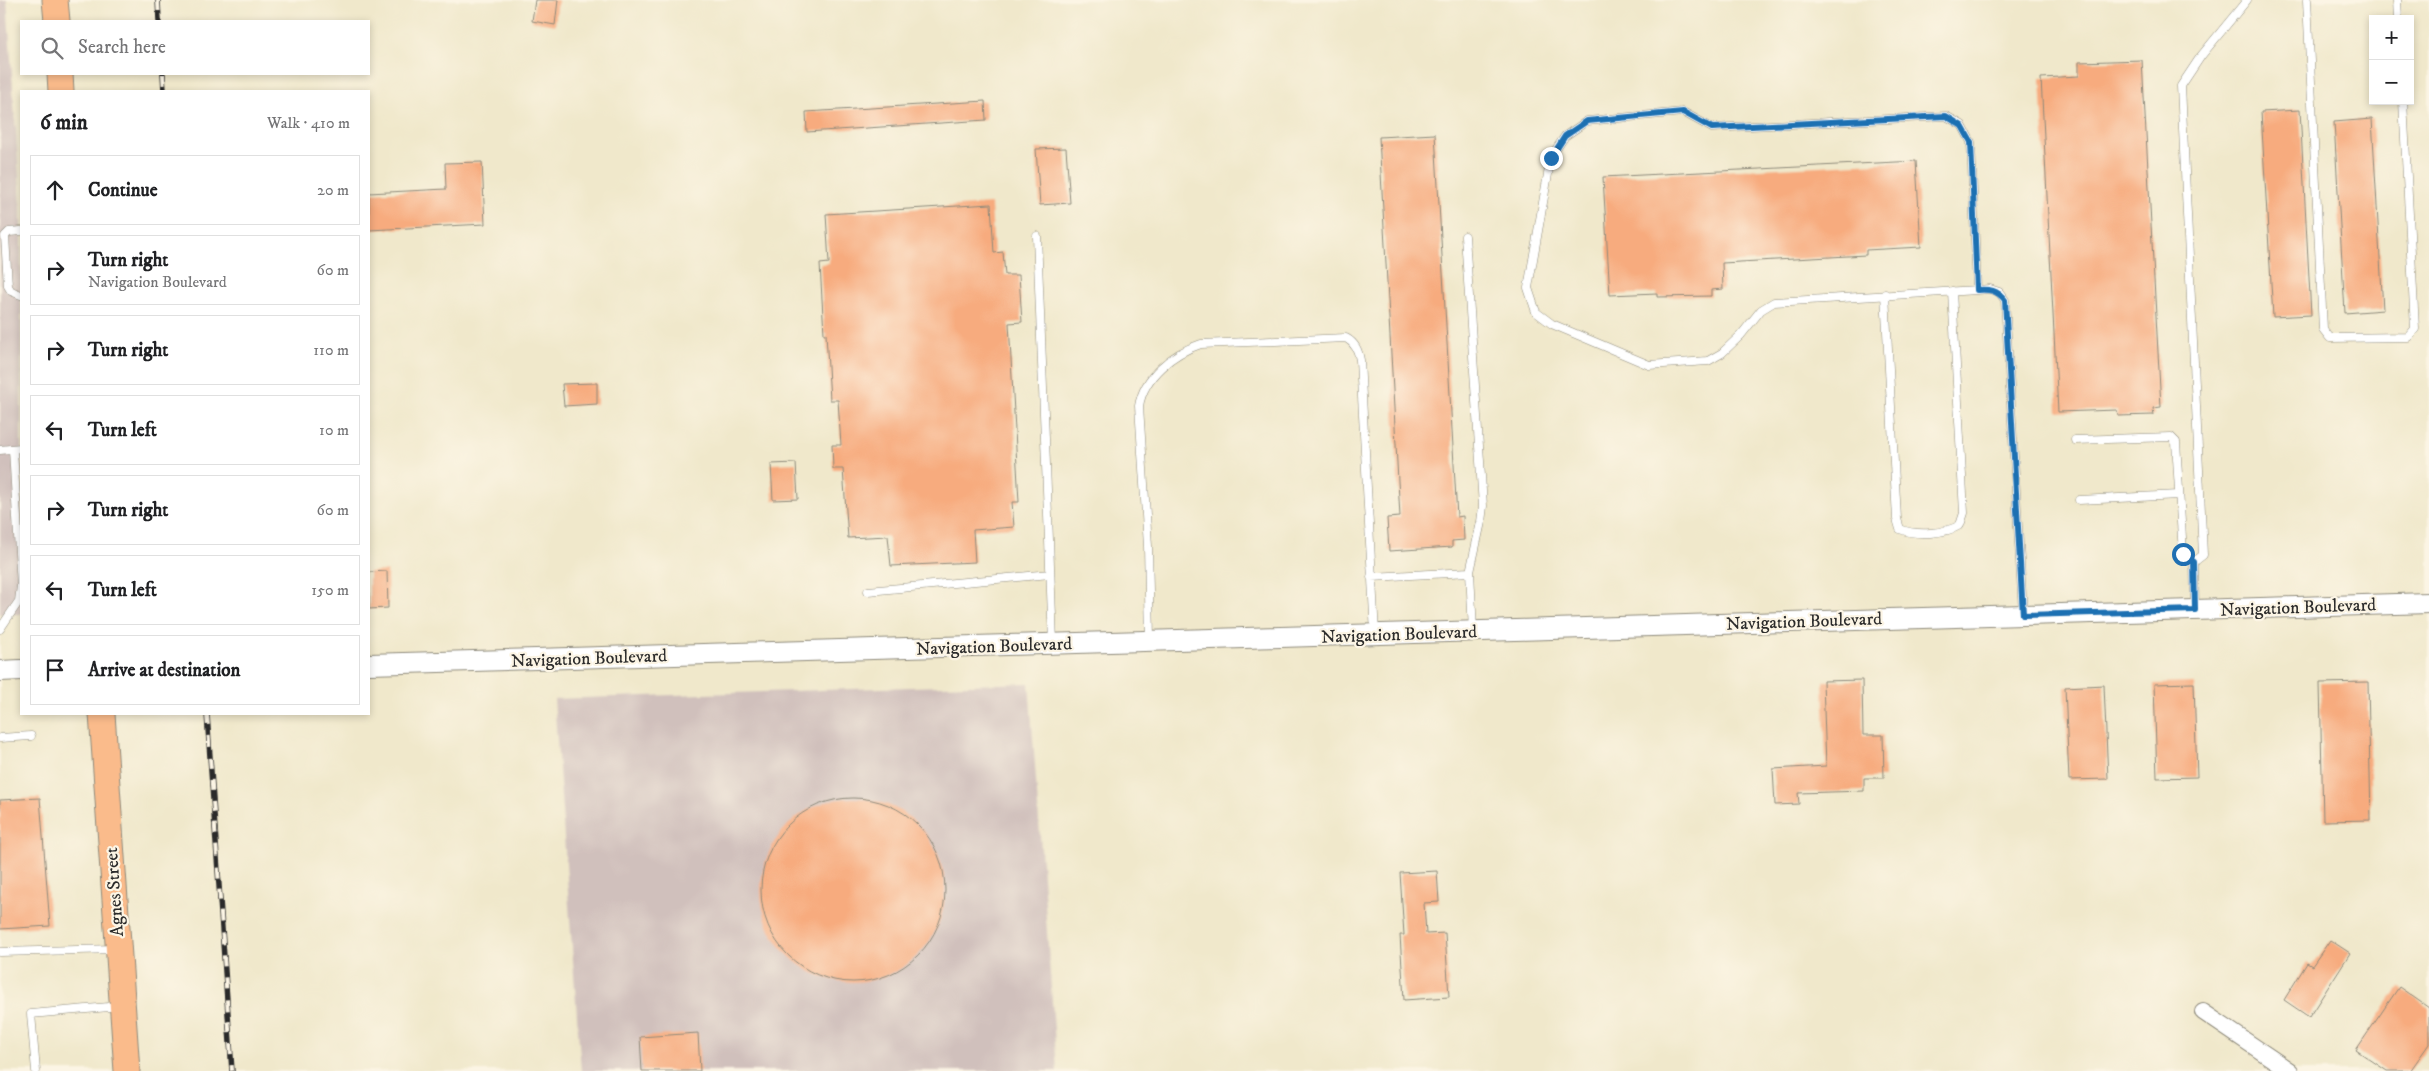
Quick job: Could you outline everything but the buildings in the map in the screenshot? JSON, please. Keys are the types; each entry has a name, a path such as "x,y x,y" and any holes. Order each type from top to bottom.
{"main road":[{"path":"55,0 56,20"},
{"path":"60,75 61,90"},
{"name":"Agnes Street","path":"102,715 127,1071"}],"street":[{"name":"Navigation Boulevard","path":"370,664 2429,603"},
{"path":"0,671 20,670"},
{"path":"2203,1012 2290,1071"}],"lane":[{"path":"2194,562 2203,555 2181,86 2201,56 2247,0"},
{"path":"2307,0 2323,329 2330,338 2408,337 2415,329 2403,105"},
{"path":"2397,0 2398,15"},
{"path":"1977,290 1971,142 1962,126 1946,116 1712,128 1683,112 1587,121 1565,136 1551,158 1528,288 1536,312 1552,324 1649,365 1708,361 1722,353 1741,335 1762,310 1774,302 1885,294 1977,290 1990,289 1999,292 2005,300 2023,615"},
{"path":"20,230 9,232 5,236 8,286 11,292 20,295"},
{"path":"1036,236 1053,644"},
{"path":"1465,236 1483,506 1482,522 1470,572 1473,632"},
{"path":"1885,294 1897,519 1900,529 1910,533 1951,530 1960,525 1964,513 1952,291"},
{"path":"1150,641 1148,546 1139,406 1142,392 1153,375 1184,349 1200,344 1346,338 1358,349 1360,360 1375,634"},
{"path":"2075,440 2171,437 2176,442 2183,554 2194,562"},
{"path":"0,450 17,448 20,552"},
{"path":"2079,500 2178,495"},
{"path":"2194,562 2195,610"},
{"path":"1372,577 1470,572"},
{"path":"868,591 1050,574"},
{"path":"0,629 19,601 20,594"},
{"path":"0,738 31,736"},
{"path":"0,952 118,949"},
{"path":"36,1071 31,1014 122,1006"}],"shaded area":[{"path":"0,0 7,0 20,191 20,614 0,614"},
{"path":"1029,683 1057,1071 581,1071 554,699"}],"railway":[{"path":"158,0 159,20"},
{"path":"163,75 164,90"},
{"path":"207,715 232,1071"}],"route":[{"path":"1551,158 1565,136 1587,121 1683,112 1712,128 1946,116 1962,126 1971,142 1977,290 1990,289 1999,292 2005,300 2023,615 2195,610 2194,562 2183,554"}]}
